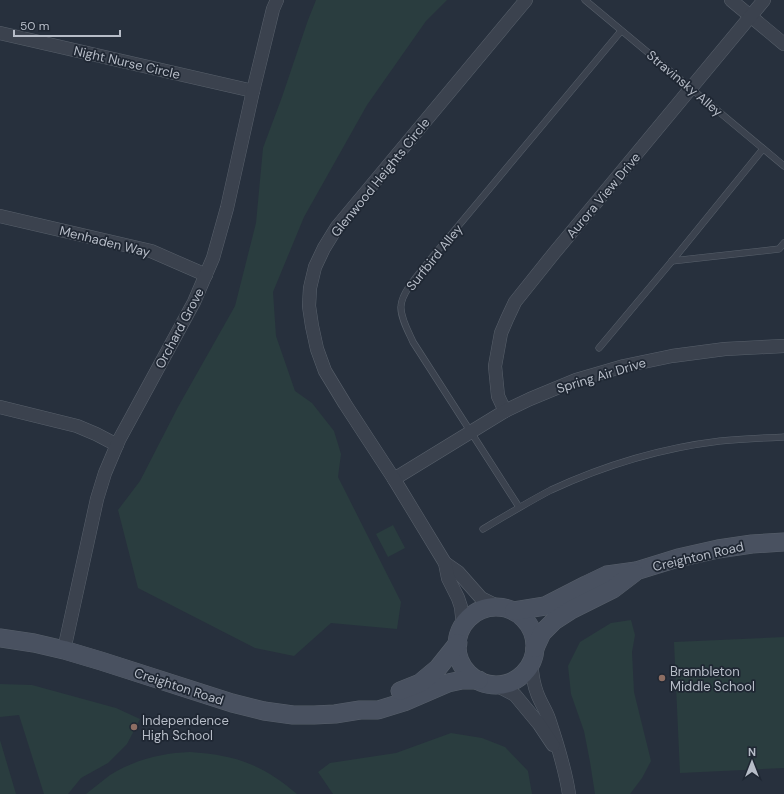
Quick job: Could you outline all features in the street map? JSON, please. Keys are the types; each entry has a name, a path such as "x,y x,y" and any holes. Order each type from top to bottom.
{"street":[{"name":"Orchard Grove","path":"64,650 97,499 105,473 117,445 194,302 213,258 227,208 273,9 277,0"},
{"name":"Glenwood Heights Circle","path":"460,636 462,616 461,607 448,578 445,563 394,479 344,404 325,371 317,349 312,326 309,306 310,288 315,266 337,227 526,0"},
{"path":"731,0 784,44"},
{"name":"Aurora View Drive","path":"505,411 498,396 495,366 501,334 516,302 555,252 764,0"},
{"name":"Night Nurse Circle","path":"0,33 254,91"},
{"name":"Menhaden Way","path":"0,216 151,251 206,275"},
{"name":"Spring Air Drive","path":"394,479 505,411 576,380 624,366 672,356 725,349 784,346"},
{"path":"0,407 77,426 117,445"},
{"name":"Creighton Road","path":"360,710 375,699 393,694 420,683 438,668 460,636 468,619 477,612 488,608 506,609 546,606 607,575 636,571 678,558 718,549 752,544 784,542"},
{"name":"Glenwood Heights Circle","path":"445,563 458,572 481,598 506,609"},
{"name":"Creighton Road","path":"0,638 34,643 64,650 232,703 264,711 293,715 314,715 335,714 360,710 378,710 404,702 448,683 462,680 505,683 516,679 524,672 533,656 542,633 554,621 571,610 613,589 636,571"},
{"path":"506,609 523,618 530,626 534,637 532,674 537,693 548,717 561,756 569,794"},
{"path":"460,636 458,654 463,665 470,674 515,695 539,724 561,756"}],"lane":[{"name":"Stravinsky Alley","path":"585,0 784,166"},
{"name":"Surfbird Alley","path":"519,507 413,342 404,322 400,307 404,293 434,255 621,31"},
{"path":"599,348 763,149"},
{"path":"672,261 779,249 784,243"},
{"path":"483,529 519,507 551,491 583,476 616,464 651,454 720,441 784,437"}],"shaded area":[{"path":"316,0 447,0 426,21 367,105 304,217 273,292 276,336 295,391 312,403 334,431 341,454 338,477 401,602 397,629 331,623 294,656 255,648 138,588 118,510 140,481 178,407 235,306 256,223 263,148"},
{"path":"393,525 405,548 388,557 376,534"},
{"path":"631,620 635,635 632,652 634,692 651,761 642,778 630,794 595,794 584,731 571,694 568,666 580,642 611,623"},
{"path":"784,637 784,768 680,773 674,642"},
{"path":"0,684 32,685 116,708 140,719 127,744 108,763 81,778 68,794 44,794 19,715 0,717"},
{"path":"451,733 482,738 505,747 528,771 532,794 333,794 318,772 330,763 396,753"},
{"path":"0,740 16,794 0,794"},
{"path":"190,752 221,756 260,768 297,794 86,794 110,775 138,761 169,754"}],"place":[{"name":"Brambleton Middle School","path":"662,678"},
{"name":"Independence High School","path":"134,727"}]}
